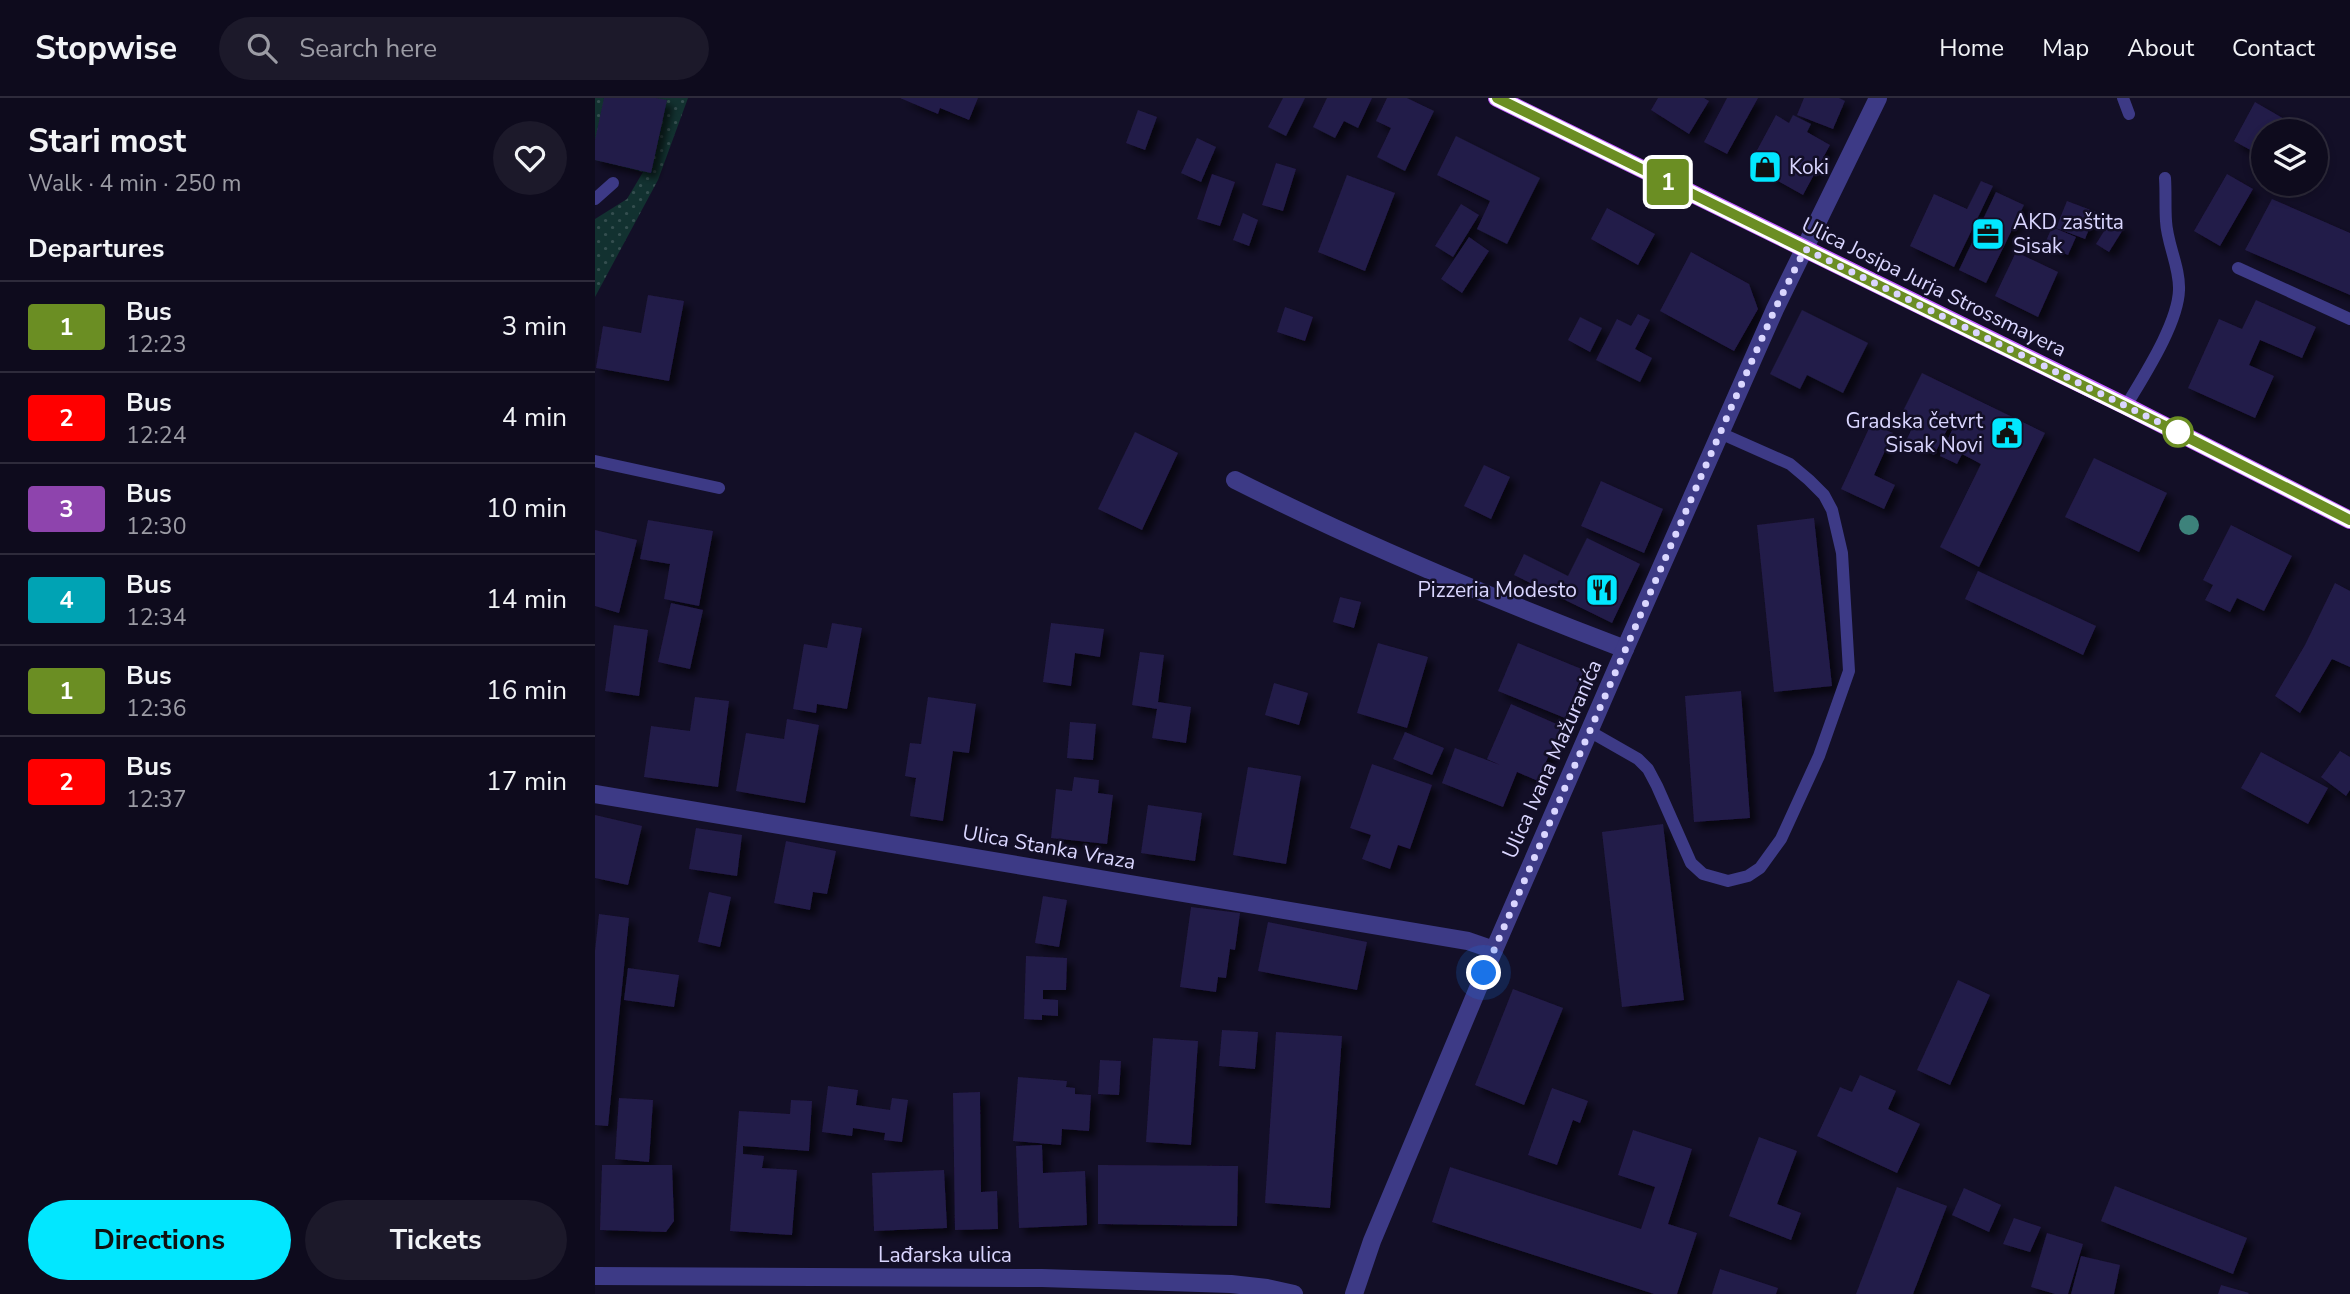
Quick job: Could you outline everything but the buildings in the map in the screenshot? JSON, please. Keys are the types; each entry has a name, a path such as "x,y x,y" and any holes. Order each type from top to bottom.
{"main road":[{"name":"Ulica Josipa Jurja Strossmayera","path":"1497,98 2126,406 2350,520"}],"street":[{"name":"Ulica Ivana Mažuranića","path":"1355,1294 1372,1241 1589,731 1775,309 1878,98"},
{"path":"1235,480 1384,552 1625,649"},
{"name":"Ulica Stanka Vraza","path":"595,794 1468,941 1494,950"},
{"name":"Lađarska ulica","path":"595,1276 1042,1278 1231,1284 1294,1294"}],"lane":[{"path":"2123,98 2129,114"},
{"path":"2126,406 2172,320 2178,300 2179,280 2166,222 2165,178"},
{"path":"595,199 613,183"},
{"path":"2238,268 2350,319"},
{"path":"1589,731 1638,759 1648,769 1691,863 1703,874 1728,881 1748,876 1760,868 1781,839 1819,756 1849,671 1842,553 1832,510 1824,495 1790,464 1720,433"},
{"path":"595,461 719,488"}],"green space":[{"path":"595,98 688,98 658,180 595,297 595,219 627,199 643,172 595,160"}],"bus line":[{"name":"1","path":"1497,98 2165,426 2350,520"}],"place":[{"name":"Koki","path":"1765,167"},
{"name":"AKD zaštita Sisak","path":"1988,234"},
{"name":"Gradska četvrt Sisak Novi","path":"2007,433"},
{"name":"Pizzeria Modesto","path":"1602,590"}],"route":[{"path":"1484,973 1731,408 1805,249 2185,435 2178,432"}]}
